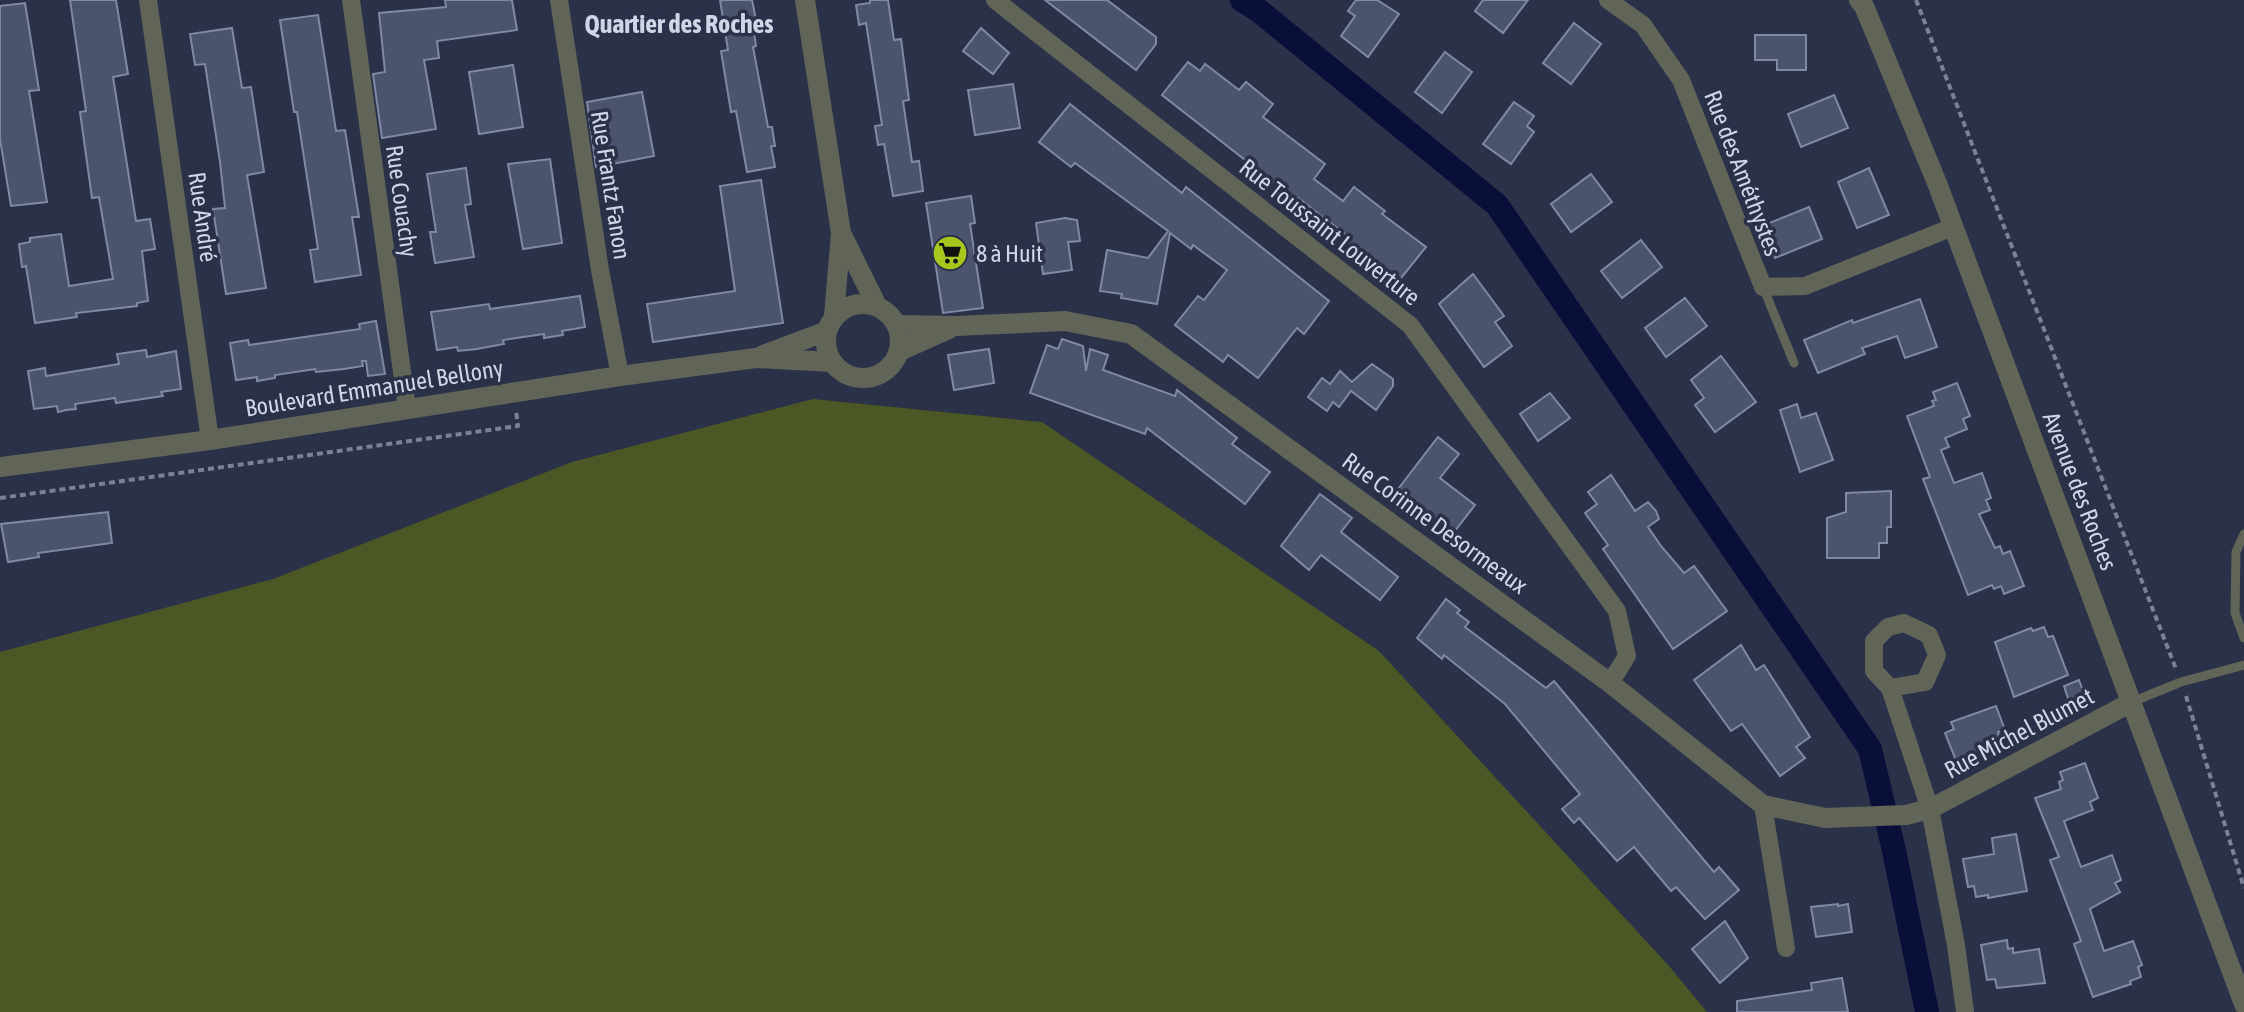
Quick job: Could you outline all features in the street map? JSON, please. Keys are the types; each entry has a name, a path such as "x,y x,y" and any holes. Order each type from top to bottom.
{"street":[{"name":"Rue André","path":"148,0 210,440"},
{"name":"Rue Couachy","path":"351,0 407,408"},
{"name":"Rue Frantz Fanon","path":"559,0 600,270 620,376"},
{"path":"805,0 841,233 826,347 832,362 844,373 859,379 887,371 900,351 897,325 889,313 877,306 863,303 847,306 830,324"},
{"name":"Rue Toussaint Louverture","path":"995,0 1410,325 1617,611 1627,656 1610,683"},
{"name":"Rue des Améthystes","path":"1608,0 1643,25 1681,80 1763,287 1805,286 1953,227"},
{"name":"Avenue des Roches","path":"1859,0 1898,84 1953,227 2244,1004"},
{"path":"841,233 877,306"},
{"name":"Rue Corinne Desormeaux","path":"897,325 956,326 1065,321 1131,334 1610,683 1763,805 1825,818 1906,815 1930,809"},
{"name":"Boulevard Emmanuel Bellony","path":"756,358 830,324"},
{"name":"Rue Corinne Desormeaux","path":"900,351 956,326"},
{"name":"Boulevard Emmanuel Bellony","path":"0,467 210,440 756,358 832,362"},
{"path":"0,459 0,467"},
{"name":"Rue Michel Blumet","path":"1890,688 1930,809 1956,945 1965,1012"},
{"name":"Rue Michel Blumet","path":"1930,809 2132,702"},
{"path":"1763,805 1786,948"}],"lane":[{"path":"1763,287 1794,363"},
{"path":"2244,534 2236,552 2235,613 2244,638"},
{"path":"2132,702 2181,682 2244,665"}],"path":[{"path":"1916,0 2181,682 2244,888"},
{"path":"0,498 518,426 516,410"}],"green space":[{"path":"813,399 1042,422 1379,651 1669,966 1707,1012 0,1012 0,652 273,579 572,462"}],"building":[{"path":"70,0 116,0 128,74 113,77 136,221 150,219 155,249 142,251 148,301 137,303 137,306 76,313 77,317 35,323 26,266 22,267 19,244 30,242 30,238 61,234 69,286 113,279 99,197 92,198 80,112 86,111"},
{"path":"445,0 512,0 517,30 437,41 439,58 424,60 436,129 382,138 373,74 385,72 379,13 446,7"},
{"path":"720,0 752,0 757,25 753,25 756,46 753,47 768,127 772,127 775,146 771,146 775,167 747,172 736,111 731,112 721,51 728,50"},
{"path":"870,0 888,0 894,40 901,39 909,100 903,101 912,162 919,161 923,191 893,196 884,144 878,145 875,126 882,125 866,23 859,25 856,5 870,3"},
{"path":"1045,0 1107,0 1156,37 1156,44 1136,70"},
{"path":"1356,0 1377,0 1399,14 1368,57 1341,36 1355,16 1348,11"},
{"path":"1483,0 1528,0 1503,33 1475,11"},
{"path":"25,3 39,90 29,91 47,202 11,206 0,139 0,6"},
{"path":"318,15 336,131 345,130 359,217 352,217 361,275 315,282 310,250 318,249 280,20"},
{"path":"1574,23 1601,44 1571,84 1543,63"},
{"path":"232,28 242,88 251,87 264,172 247,175 266,288 226,294 213,209 225,208 220,162 205,64 195,65 190,34"},
{"path":"981,28 1009,53 993,74 963,51"},
{"path":"1755,35 1806,35 1806,70 1777,70 1777,60 1755,60"},
{"path":"1445,52 1472,72 1442,113 1415,92"},
{"path":"1188,62 1200,71 1205,64 1239,90 1246,82 1273,104 1263,117 1325,164 1314,179 1343,201 1354,187 1385,211 1382,214 1426,247 1397,283 1347,242 1350,238 1298,198 1292,207 1272,191 1277,185 1162,95"},
{"path":"513,65 523,127 479,134 469,72"},
{"path":"1013,84 1020,128 975,135 968,90"},
{"path":"642,92 654,156 596,167 587,102"},
{"path":"1834,95 1848,128 1801,147 1788,114"},
{"path":"1514,102 1534,116 1527,126 1534,132 1511,164 1483,144"},
{"path":"1070,104 1182,193 1186,187 1329,301 1304,334 1297,328 1258,378 1228,355 1223,362 1175,325 1198,296 1204,300 1227,270 1193,245 1191,249 1170,233 1157,304 1100,291 1107,250 1148,258 1168,231 1075,163 1071,167 1039,142"},
{"path":"550,159 562,243 523,249 508,164"},
{"path":"466,168 471,204 465,205 474,257 435,263 430,232 436,232 427,174"},
{"path":"1869,168 1889,215 1857,228 1838,182"},
{"path":"1591,174 1612,202 1571,232 1551,204"},
{"path":"761,180 783,323 653,342 647,304 735,291 720,186"},
{"path":"971,196 975,223 970,224 983,308 943,313 926,203"},
{"path":"1809,207 1822,239 1775,258 1762,226"},
{"path":"1065,218 1077,220 1080,241 1068,242 1072,270 1043,274 1036,223"},
{"path":"1641,240 1662,267 1622,298 1601,271"},
{"path":"1473,274 1504,316 1495,322 1512,346 1484,367 1439,304"},
{"path":"580,296 585,327 562,331 563,335 544,338 544,334 503,340 504,344 477,349 458,351 457,347 437,350 431,312 489,304 490,309"},
{"path":"1685,298 1707,326 1666,357 1645,328"},
{"path":"1920,299 1937,347 1905,358 1897,336 1862,348 1865,354 1818,373 1804,340 1852,320 1853,323"},
{"path":"376,321 385,374 368,376 366,361 362,361 363,366 344,369 316,372 315,369 257,381 257,377 236,380 230,343 248,340 249,345 360,329 359,324"},
{"path":"1062,339 1083,346 1086,371 1090,349 1108,355 1103,370 1175,396 1177,390 1237,438 1232,444 1270,472 1245,504 1147,428 1145,434 1030,393 1047,345 1058,349"},
{"path":"989,349 994,383 954,390 948,355"},
{"path":"146,350 147,357 176,351 181,389 161,392 163,396 116,403 115,398 75,404 76,409 58,412 57,406 34,409 28,371 45,368 46,376 119,364 117,354"},
{"path":"1721,356 1756,402 1715,432 1695,405 1704,398 1691,380"},
{"path":"1372,364 1393,379 1393,386 1376,410 1351,391 1339,407 1333,402 1327,411 1308,397 1322,378 1330,384 1340,371 1352,382"},
{"path":"1957,383 1970,416 1963,419 1967,429 1945,438 1949,447 1941,450 1954,483 1982,473 1991,498 1986,500 1990,510 1979,514 1995,548 2000,546 2003,554 2010,551 2024,586 2004,594 2001,586 1994,589 1992,585 1968,595 1923,479 1930,477 1907,416 1934,406 1932,401 1936,400 1933,392"},
{"path":"1550,393 1570,418 1538,441 1520,414"},
{"path":"1797,404 1801,418 1816,413 1833,460 1800,472 1780,410"},
{"path":"1438,437 1459,454 1440,478 1475,505 1451,536 1395,493"},
{"path":"1611,475 1635,511 1648,502 1656,511 1659,519 1648,527 1661,546 1684,573 1694,566 1727,611 1673,649 1603,549 1608,545 1585,513 1597,504 1588,492"},
{"path":"1891,491 1891,527 1887,527 1887,543 1879,543 1879,558 1827,558 1827,518 1846,512 1846,493"},
{"path":"1320,494 1352,518 1341,532 1398,577 1380,600 1321,555 1309,570 1281,546"},
{"path":"108,512 112,543 38,553 39,557 8,562 1,524"},
{"path":"1446,599 1469,622 1465,627 1546,688 1554,681 1714,872 1719,867 1739,890 1705,919 1676,887 1671,891 1634,847 1617,861 1579,818 1574,823 1562,809 1580,794 1505,704 1444,655 1442,659 1417,638"},
{"path":"2044,627 2048,637 2053,636 2068,675 2014,697 1995,642 2031,628 2033,631"},
{"path":"1741,645 1756,670 1764,665 1810,737 1796,747 1805,758 1780,776 1742,724 1731,731 1694,680"},
{"path":"2079,680 2087,702 2071,708 2064,686"},
{"path":"1996,706 2005,730 1998,732 1999,737 1978,745 1983,759 1959,768 1945,733 1954,729 1951,722"},
{"path":"2085,763 2098,798 2090,802 2093,810 2064,821 2081,867 2112,855 2121,880 2115,883 2120,892 2090,909 2104,951 2133,941 2142,965 2138,967 2141,977 2130,981 2131,984 2093,997 2074,944 2081,941 2050,860 2059,857 2035,798 2061,789 2059,782 2063,780 2060,772"},
{"path":"2016,834 2027,891 1976,897 1974,886 1968,887 1963,859 1994,854 1992,838"},
{"path":"1848,904 1852,932 1816,937 1811,907"},
{"path":"1725,921 1748,958 1720,983 1692,949"},
{"path":"2007,940 2008,949 2013,948 2013,953 2039,949 2045,983 1997,988 1995,979 1987,980 1981,945"},
{"path":"1842,978 1848,1012 1737,1012 1737,1001 1812,990 1811,983"}],"waterway":[{"path":"1242,0 1497,205 1870,749 1927,1012"}],"place":[{"name":"8 à Huit","path":"950,253"}],"district":[{"name":"Quartier des Roches","path":"679,24"}]}
